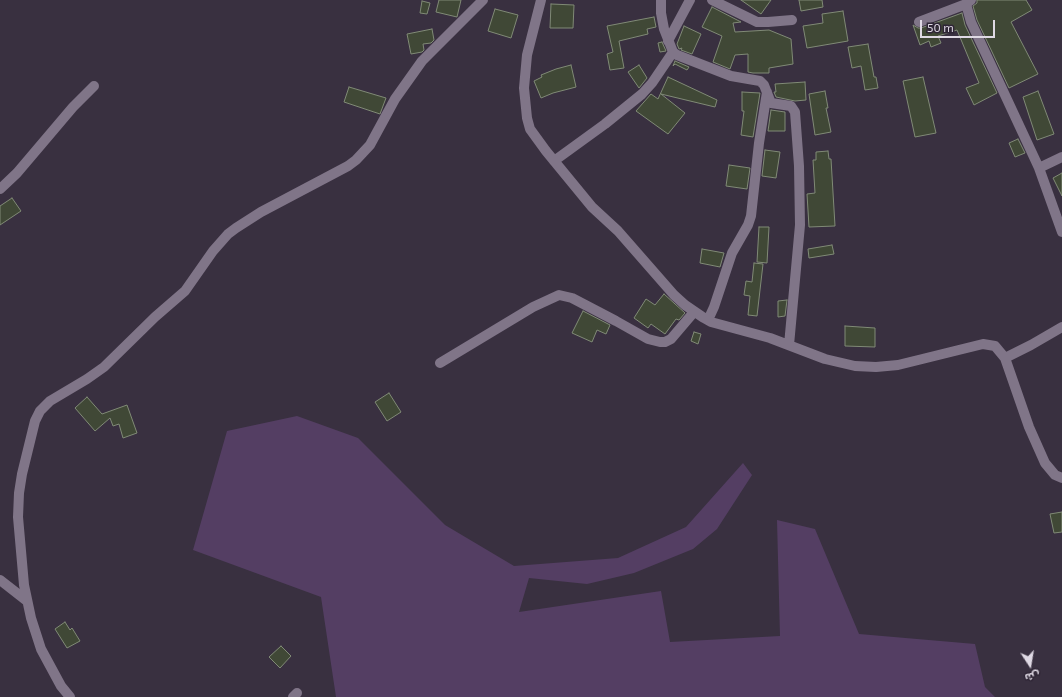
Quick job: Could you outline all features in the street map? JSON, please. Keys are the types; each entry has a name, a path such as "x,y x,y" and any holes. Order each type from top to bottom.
{"street":[{"path":"70,697 61,686 40,648 31,618 24,585 19,532 19,494 22,474 35,422 44,406 104,367 184,291 213,251 228,234 261,212 348,166 356,160 370,145 395,99 422,61 483,0"},
{"path":"541,0 527,55 524,88 525,105 530,129 592,207 639,254 674,295 694,312 708,320 789,345 826,359 856,366 876,367 898,365 983,344 995,346 1005,358 1029,427 1045,463 1055,475 1062,478"},
{"path":"661,0 661,13 668,41 673,52 683,58 731,76 760,81 764,84 771,103 791,106 795,112 799,166 800,225 789,345"},
{"path":"668,41 690,0"},
{"path":"712,0 757,22 792,20"},
{"path":"919,22 969,2 971,22 1039,168 1062,232"},
{"path":"554,161 642,94 652,83 673,52"},
{"path":"0,189 17,173 73,107 94,86"},
{"path":"708,320 714,307 732,253 751,216 759,143 767,92"},
{"path":"1039,168 1062,157"},
{"path":"440,363 533,307 559,295 572,298 648,339 660,342 665,342 671,339 694,312"},
{"path":"1005,358 1062,327"},
{"path":"0,580 27,601"}],"shaded area":[{"path":"297,416 358,438 445,525 514,566 618,558 686,527 743,463 752,475 717,529 693,549 634,573 587,584 529,578 519,612 661,591 670,642 780,636 777,520 815,529 859,634 975,644 985,687 995,697 336,697 321,597 193,550 227,431"}],"building":[{"path":"439,0 461,0 457,17 436,12"},
{"path":"741,0 771,0 761,14"},
{"path":"799,0 822,0 823,7 801,11"},
{"path":"977,0 1026,0 1032,10 1011,22 1038,74 1009,88 977,20 973,6 977,3"},
{"path":"422,1 430,3 427,14 420,13"},
{"path":"551,4 574,5 573,28 550,28"},
{"path":"712,7 741,22 733,23 735,32 769,30 791,39 793,64 769,68 769,73 753,73 748,72 748,54 735,55 730,69 713,62 722,36 702,27"},
{"path":"495,9 518,15 511,38 488,31"},
{"path":"843,11 848,41 807,48 803,26 823,23 822,14"},
{"path":"962,13 965,25 997,93 974,105 966,88 979,83 957,30 938,36 941,43 931,47 929,41 920,45 913,25 921,28"},
{"path":"654,17 656,27 647,29 648,34 619,41 624,68 610,70 607,54 613,52 607,26"},
{"path":"684,26 701,34 692,54 681,50 682,48 679,49 677,44"},
{"path":"432,29 434,40 431,43 423,44 424,50 422,52 411,54 407,34"},
{"path":"662,42 666,51 660,52 658,43"},
{"path":"868,44 874,77 876,77 878,88 865,90 861,66 852,68 848,47"},
{"path":"675,61 689,67 687,70 675,64 673,66"},
{"path":"571,65 576,87 541,98 534,81 542,77 541,75"},
{"path":"639,65 647,78 639,88 628,72"},
{"path":"668,77 717,100 715,107 661,94 685,113 668,134 636,111 651,94 658,99"},
{"path":"923,77 936,133 915,137 903,81"},
{"path":"805,82 806,100 795,101 776,97 774,92 776,92 775,84"},
{"path":"349,87 386,98 380,114 344,102"},
{"path":"825,91 828,108 826,108 831,132 815,135 809,94"},
{"path":"1038,91 1054,134 1037,140 1023,97"},
{"path":"742,92 760,93 753,137 741,135 744,111 742,111"},
{"path":"771,110 785,112 785,131 768,131"},
{"path":"1018,139 1025,153 1015,157 1009,143"},
{"path":"765,150 780,152 776,178 762,176"},
{"path":"828,151 829,159 831,159 835,226 809,227 807,194 815,193 813,160 816,160 816,152"},
{"path":"729,165 750,168 747,189 726,186"},
{"path":"1062,173 1062,196 1053,178"},
{"path":"12,198 21,211 0,225 0,206"},
{"path":"759,227 769,227 767,263 757,262"},
{"path":"832,245 834,254 809,258 808,249"},
{"path":"702,249 724,253 720,267 700,263"},
{"path":"754,263 763,264 757,316 748,315 750,296 744,295 746,281 752,282"},
{"path":"664,294 685,313 679,320 676,319 665,334 651,324 648,328 634,318 646,299 655,305"},
{"path":"787,300 785,316 778,317 778,301"},
{"path":"583,311 610,325 606,334 597,330 592,342 572,333"},
{"path":"845,326 875,328 875,347 845,346"},
{"path":"694,332 701,334 698,344 691,341"},
{"path":"389,393 401,412 387,421 375,402"},
{"path":"87,397 102,414 127,405 137,433 123,438 119,424 113,426 110,418 95,431 75,408"},
{"path":"1062,512 1062,532 1054,533 1050,514"},
{"path":"65,622 70,630 72,628 80,641 67,648 55,629"},
{"path":"281,646 291,656 280,668 269,657"}]}
